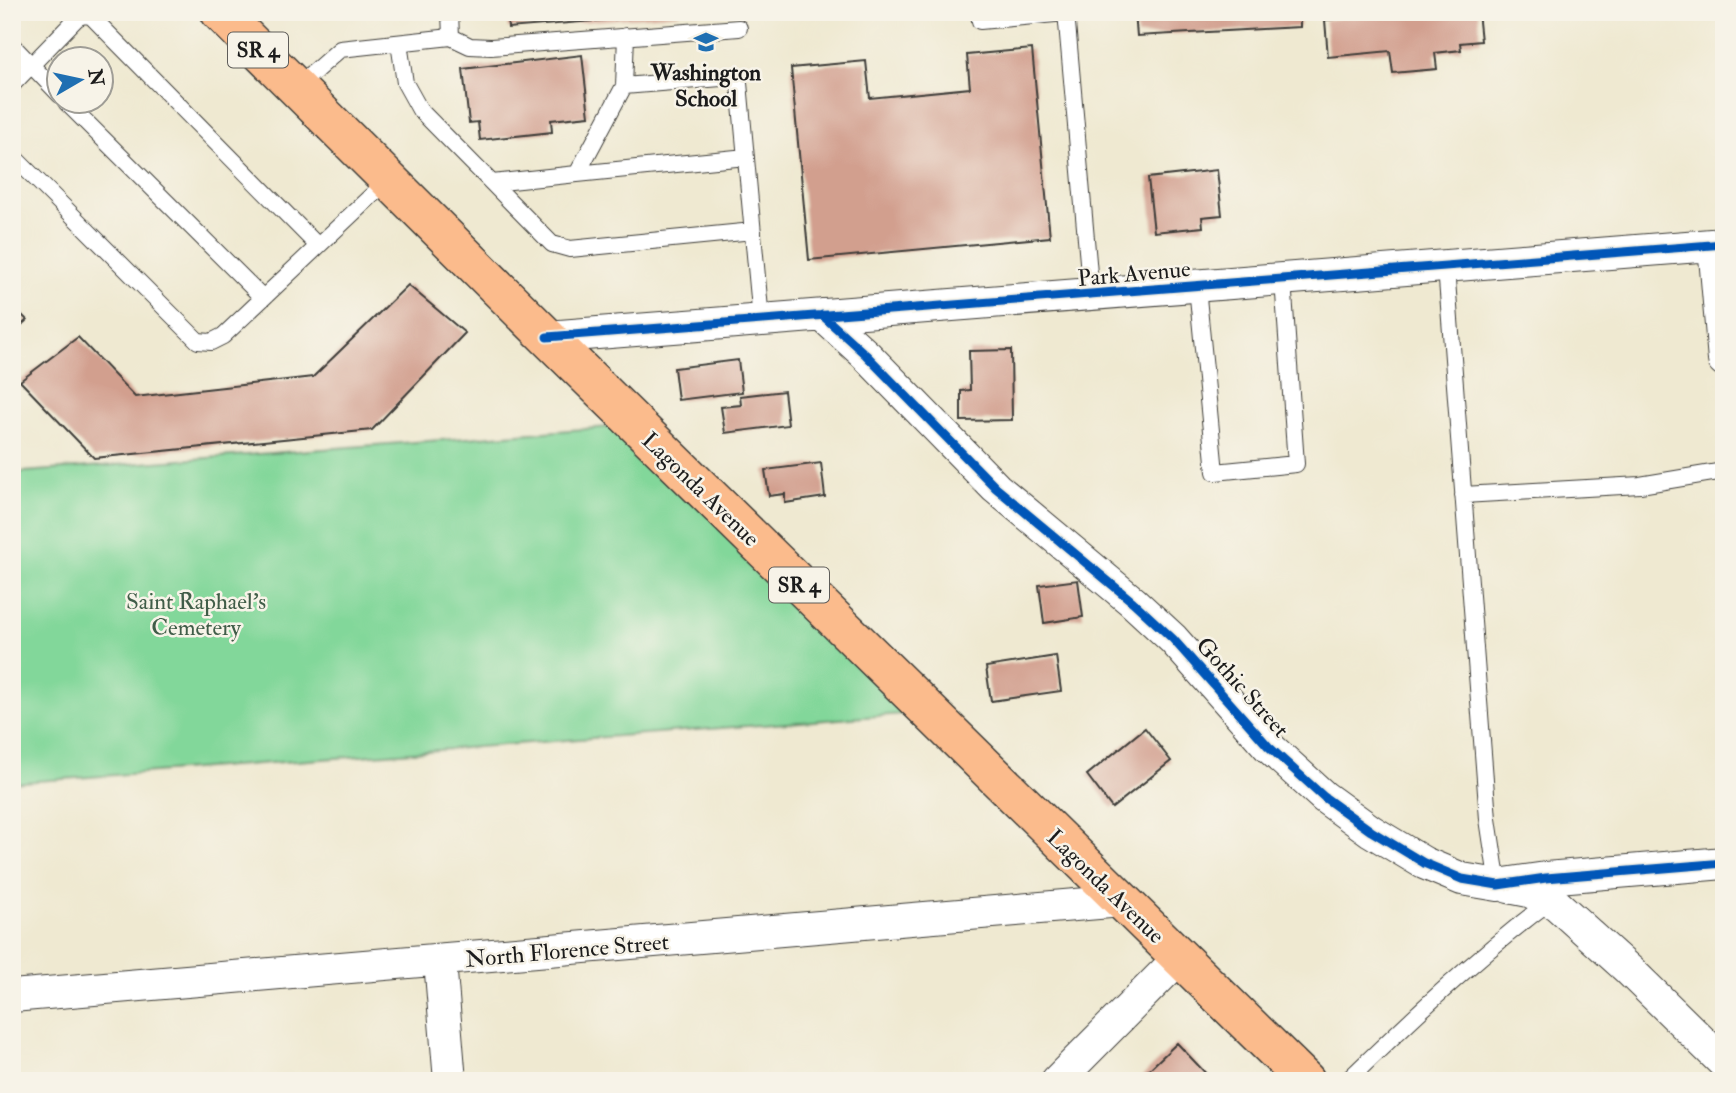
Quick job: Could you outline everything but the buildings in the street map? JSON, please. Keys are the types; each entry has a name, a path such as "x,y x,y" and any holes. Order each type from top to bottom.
{"main road":[{"name":"Lagonda Avenue","path":"220,12 547,337 1306,1081"}],"street":[{"name":"Park Avenue","path":"547,337 1091,296 1719,244"},
{"path":"1719,244 1724,360"},
{"name":"Gothic Street","path":"822,315 866,355 996,488 1133,602 1173,639 1268,746 1324,797 1371,831 1424,863 1462,879 1529,891 1556,904 1629,970 1724,1063"},
{"name":"Gothic Street","path":"1498,885 1546,878 1724,863"},
{"name":"North Florence Street","path":"12,996 1122,901"},
{"path":"1057,1081 1179,958"},
{"path":"440,961 450,1081"}],"lane":[{"path":"450,12 451,37"},
{"path":"979,12 980,21 1066,13 1091,296"},
{"path":"12,85 77,18 90,16 317,245"},
{"path":"296,88 340,49 451,37 470,46 491,47 739,28"},
{"path":"577,174 624,86 625,36"},
{"path":"399,43 405,83 420,110 552,244 570,249 753,231"},
{"path":"12,45 46,81"},
{"path":"624,86 733,77 737,79 761,320"},
{"path":"80,116 263,298"},
{"path":"12,155 198,341 211,342 223,336 388,180"},
{"path":"492,183 746,157"},
{"path":"1446,267 1488,819 1498,885"},
{"path":"1197,287 1214,472 1296,464 1283,280"},
{"path":"1464,495 1640,485 1724,471"},
{"path":"1347,1081 1438,993 1503,936 1550,901"}],"green space":[{"name":"Saint Raphael's Cemetery","path":"636,425 929,712 12,783 12,473"}],"cycle path":[{"path":"547,337 1724,244"},
{"path":"822,315 866,355 996,488 1133,602 1173,639 1268,746 1324,797 1371,831 1424,863 1462,879 1498,885 1546,878 1724,863"}],"place":[{"name":"Washington School","path":"706,42"}]}
